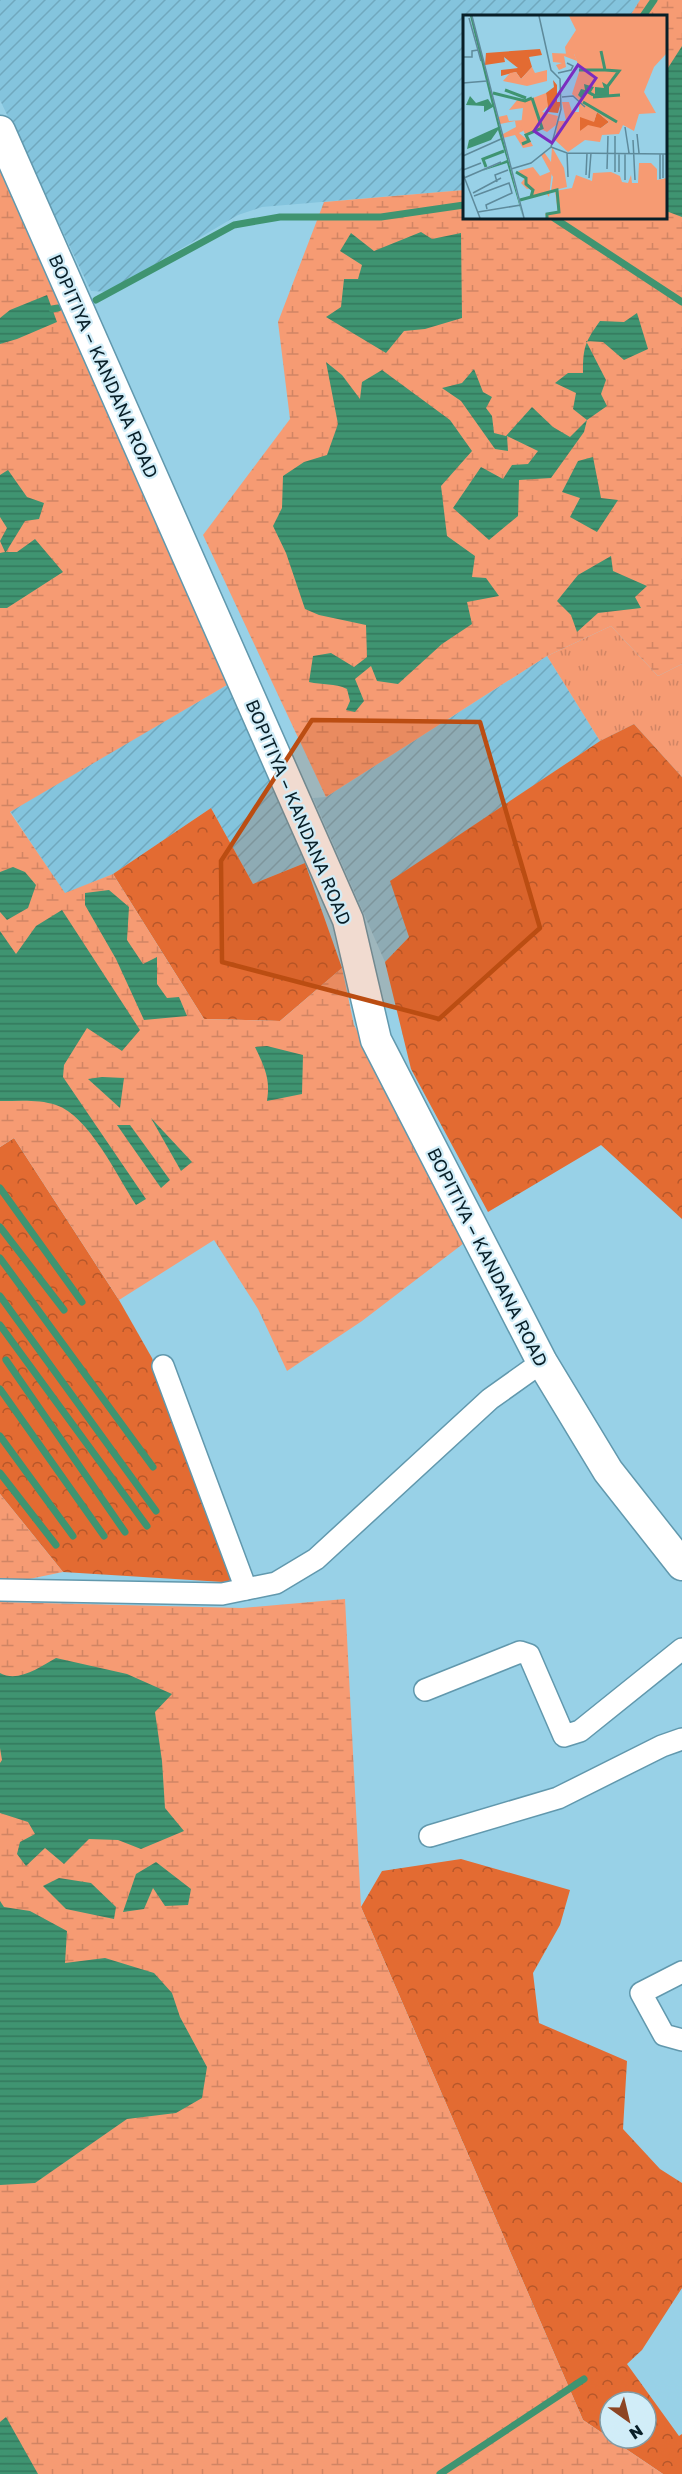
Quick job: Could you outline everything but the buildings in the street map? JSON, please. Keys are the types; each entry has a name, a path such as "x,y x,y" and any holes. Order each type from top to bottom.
{"main road":[{"name":"BOPITIYA – KANDANA ROAD","path":"0,131 348,920 376,1040 542,1362 608,1471 682,1565"}],"street":[{"path":"0,1590 222,1594 276,1583 316,1559 490,1399 542,1362"},
{"path":"163,1366 246,1589"},
{"path":"425,1690 520,1652 529,1655 564,1736 580,1731 682,1649"},
{"path":"429,1836 558,1797 662,1746 682,1739"},
{"path":"682,1972 641,1993 664,2035 682,2040"}],"highlighted area":[{"path":"312,720 480,722 540,928 439,1019 222,962 221,861"}],"shaded area":[{"path":"0,0 640,0 631,15 463,15 463,190 262,207 238,215 108,292 91,291 0,100"},
{"path":"682,46 682,217 667,211 667,69"},
{"path":"421,232 432,239 461,233 462,318 425,329 404,331 386,353 326,317 341,307 344,279 358,279 362,265 340,251 351,233 374,251"},
{"path":"47,295 57,322 0,344 0,318 10,310"},
{"path":"637,313 648,349 624,360 603,342 588,341 600,321 624,322"},
{"path":"587,343 606,380 601,394 607,406 587,420 573,409 576,393 555,383 568,373 583,373 584,351"},
{"path":"326,362 342,375 360,399 362,382 382,370 450,420 472,451 441,486 447,536 475,556 472,577 486,578 499,596 467,602 472,624 442,644 398,684 377,681 371,666 355,679 364,701 355,712 346,710 350,701 347,689 309,682 313,656 331,653 354,667 367,657 366,625 319,615 305,609 286,553 273,526 282,508 283,476 304,462 327,455 338,424"},
{"path":"474,369 483,392 492,397 486,408 492,416 494,433 506,436 532,407 553,427 570,437 587,420 584,432 551,478 519,480 518,516 489,540 453,508 481,467 503,479 512,465 528,464 538,451 507,436 508,451 495,449 461,401 442,388 462,383"},
{"path":"593,457 601,498 618,500 597,532 570,517 580,498 562,492 578,461"},
{"path":"8,470 27,497 44,503 39,519 25,521 6,552 17,552 35,539 63,572 7,608 0,608 0,553 5,552 0,541 7,528 0,517 0,475"},
{"path":"611,556 613,571 647,586 635,597 641,608 598,613 577,632 571,615 557,601 578,575"},
{"path":"547,656 600,741 391,881 409,937 385,962 313,798 326,797"},
{"path":"227,685 305,863 253,884 211,808 113,874 65,894 10,811"},
{"path":"13,867 25,872 36,885 28,908 7,920 0,912 0,872"},
{"path":"109,890 129,907 127,940 143,964 157,957 157,984 167,998 179,997 187,1016 144,1020 116,959 85,905 85,893"},
{"path":"62,910 140,1030 122,1051 87,1028 64,1065 63,1077 146,1199 136,1205 91,1134 68,1111 43,1102 0,1101 0,931 16,954 36,926"},
{"path":"267,1046 303,1055 302,1094 267,1101 267,1079 255,1047"},
{"path":"124,1078 120,1108 88,1079"},
{"path":"151,1118 192,1162 181,1171"},
{"path":"117,1125 130,1125 170,1180 161,1188"},
{"path":"56,1658 127,1674 172,1694 155,1712 162,1761 165,1808 184,1831 141,1849 118,1840 89,1839 64,1864 45,1848 26,1866 17,1854 20,1842 35,1834 28,1822 0,1813 0,1763 2,1760 0,1673 7,1676 21,1675"},
{"path":"156,1862 191,1889 188,1905 165,1906 153,1888 144,1909 123,1912 136,1874"},
{"path":"59,1878 91,1883 116,1907 114,1919 66,1909 43,1886"},
{"path":"0,1901 4,1907 30,1911 67,1931 65,1963 105,1958 154,1973 172,1993 180,2017 207,2067 202,2098 176,2113 127,2119 35,2183 0,2185"},
{"path":"6,2417 38,2474 0,2474 0,2422"}],"green space":[{"path":"640,0 682,0 682,664 658,676 611,626 547,656 326,797 203,535 290,419 278,322 324,202 463,190 463,219 667,219 667,15 631,15"},
{"path":"0,171 227,685 10,812 65,893 113,874 204,1019 280,1021 342,968 354,1025 468,1240 362,1321 287,1371 258,1309 214,1240 119,1300 14,1138 0,1147"},
{"path":"611,626 658,676 682,664 682,777 634,724 600,741 547,656"},
{"path":"634,724 682,777 682,1219 601,1145 488,1212 411,1069 385,962 409,937 390,881 600,741"},
{"path":"211,808 253,884 305,863 342,968 280,1021 204,1019 113,874"},
{"path":"14,1138 119,1300 152,1358 233,1580 223,1582 63,1572 0,1494 0,1147"},
{"path":"0,1494 63,1572 0,1585"},
{"path":"345,1599 361,1907 583,2420 598,2430 598,2450 627,2450 663,2474 0,2474 0,1602 242,1608"},
{"path":"461,1859 570,1890 560,1925 533,1973 539,2023 627,2061 623,2129 660,2169 682,2183 682,2288 642,2350 627,2364 646,2390 598,2390 598,2430 583,2420 361,1907 382,1871"},
{"path":"658,2407 679,2436 682,2434 682,2474 663,2474 627,2450 658,2450"}],"waterway":[{"path":"644,15 654,0"},
{"path":"96,300 234,225 280,217 381,217 463,205"},
{"path":"556,219 682,302"},
{"path":"52,309 58,308"},
{"path":"0,1188 82,1302"},
{"path":"0,1227 64,1310"},
{"path":"0,1258 153,1467"},
{"path":"0,1296 156,1511"},
{"path":"0,1325 147,1526"},
{"path":"6,1360 125,1532"},
{"path":"0,1389 104,1536"},
{"path":"0,1436 73,1536"},
{"path":"0,1473 56,1545"},
{"path":"440,2474 584,2379"}]}
